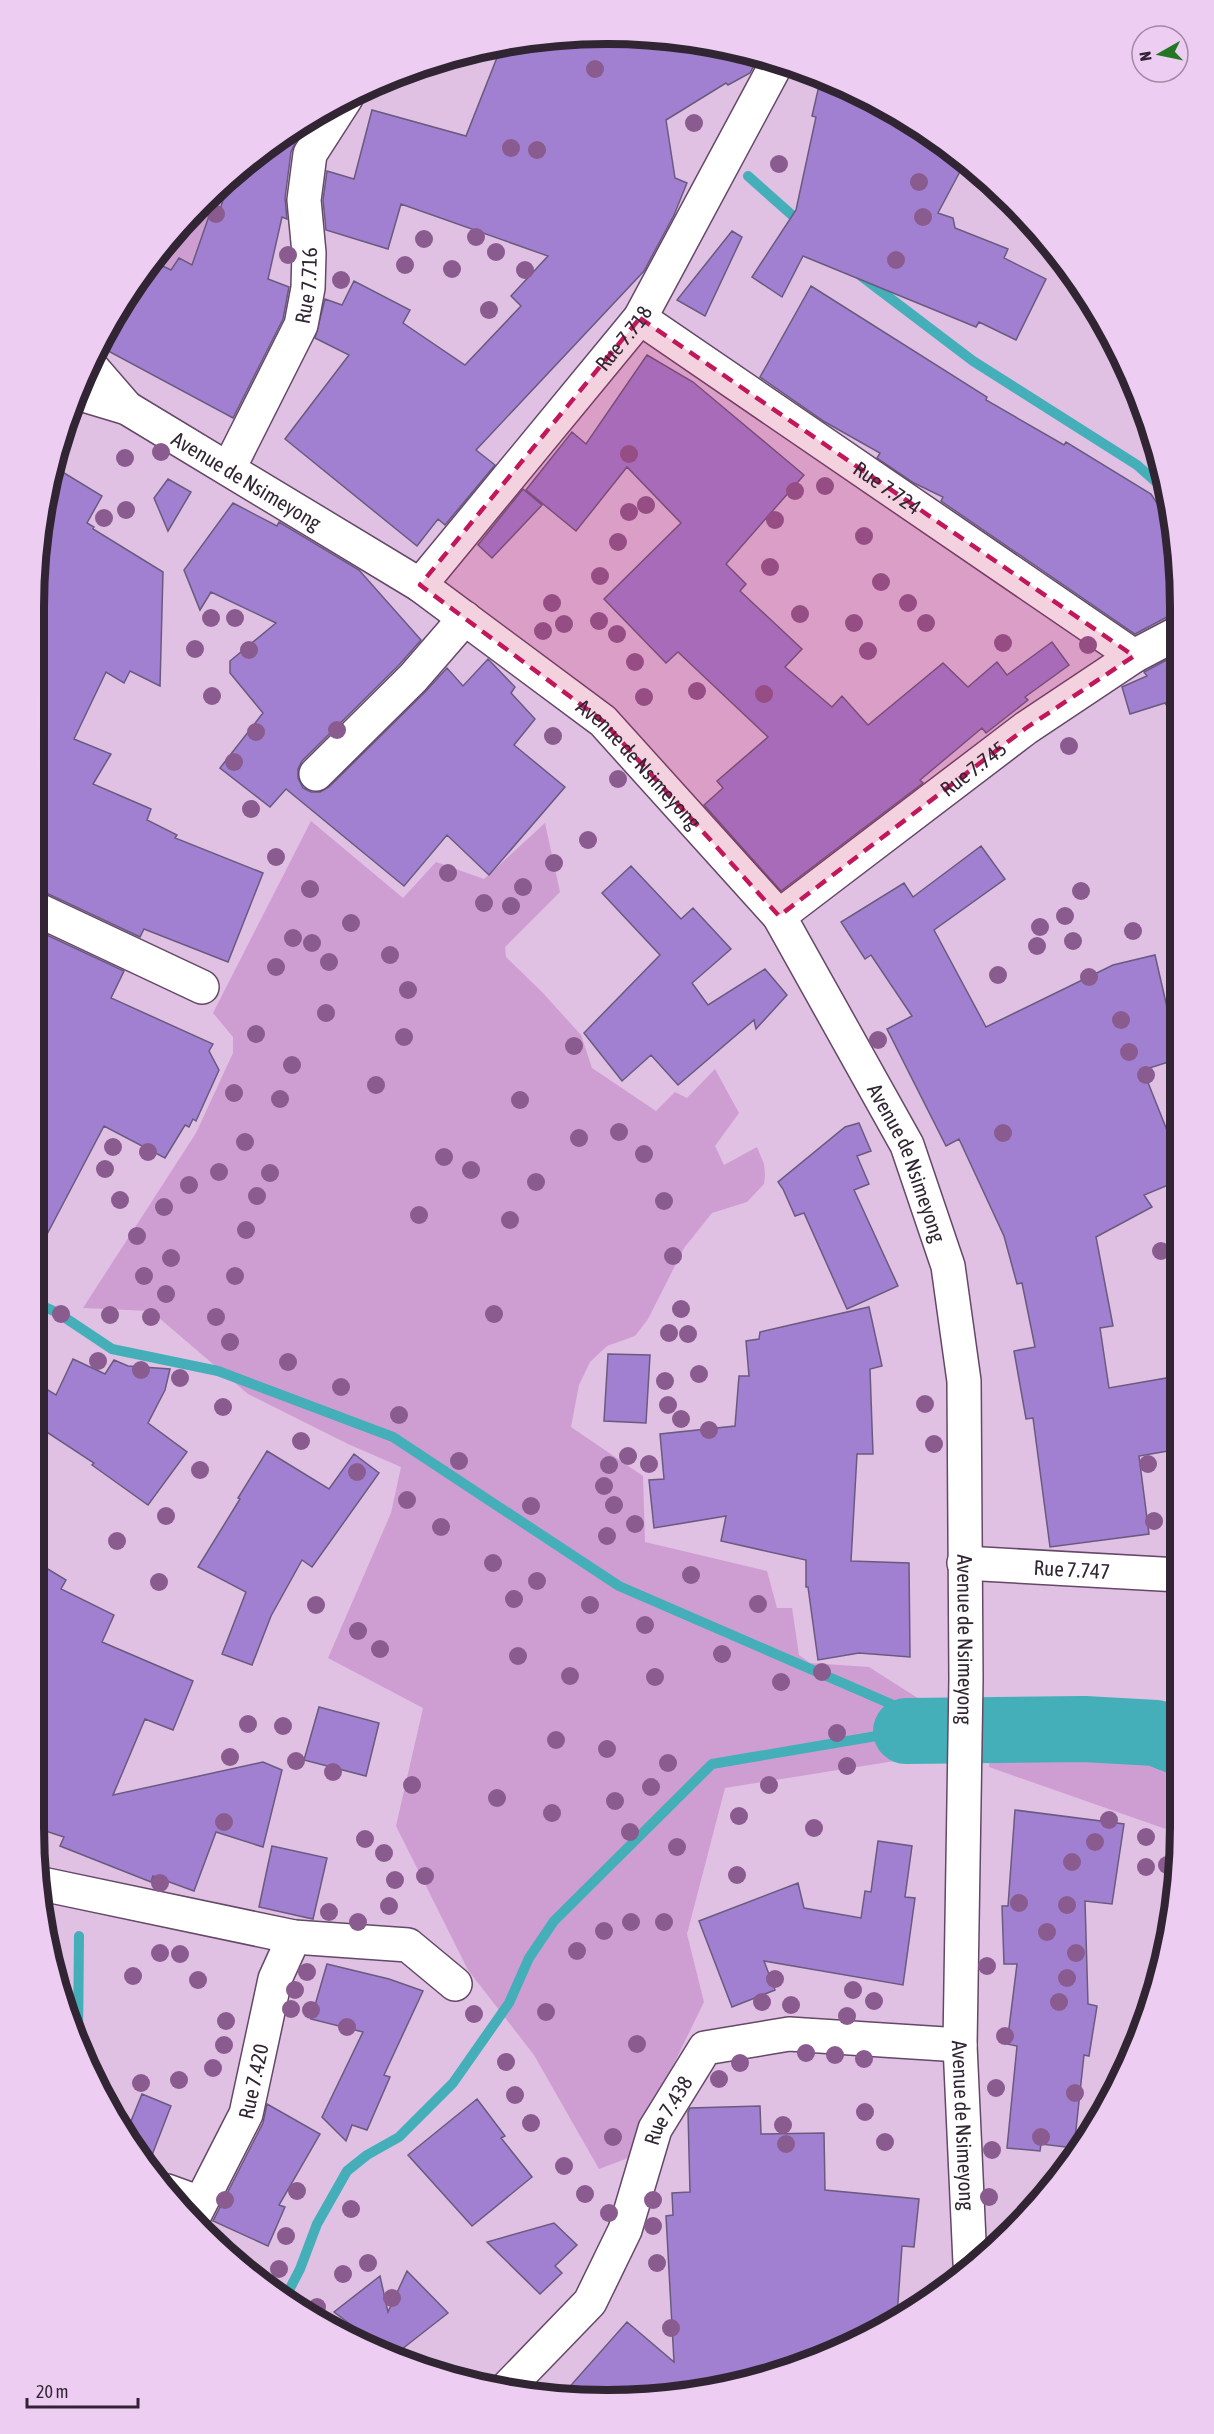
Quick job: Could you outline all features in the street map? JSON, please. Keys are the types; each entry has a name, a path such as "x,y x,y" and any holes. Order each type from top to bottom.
{"street":[{"name":"Rue 7.718","path":"420,585 640,318 774,69"},
{"name":"Rue 7.716","path":"230,468 301,325 308,288 309,253 304,200 310,154 336,113"},
{"name":"Rue 7.724","path":"640,318 1134,656"},
{"name":"Avenue de Nsimeyong","path":"95,372 127,408"},
{"name":"Avenue de Nsimeyong","path":"84,395 127,408 230,468 420,585 603,721 779,916 907,1145 948,1266 964,1381 966,1679 960,2045 970,2258"},
{"path":"316,774 413,678 465,618"},
{"name":"Rue 7.745","path":"779,916 1026,728 1134,656 1170,637"},
{"path":"44,913 202,987"},
{"name":"Rue 7.747","path":"964,1563 1170,1574"},
{"path":"47,1885 294,1937 408,1945 455,1984"},
{"name":"Rue 7.420","path":"197,2209 246,2114 275,1978 294,1937"},
{"name":"Rue 7.438","path":"512,2383 590,2302 625,2230 655,2129 705,2048 789,2034 960,2045"}],"highlighted area":[{"path":"640,318 1134,656 1026,728 779,916 603,721 420,585"}],"shaded area":[{"path":"248,173 202,298 160,264 183,235"},
{"path":"311,821 403,898 436,862 484,879 545,823 560,892 505,947 506,957 581,1035 592,1068 656,1111 675,1092 687,1098 715,1069 739,1113 715,1146 724,1165 757,1147 764,1164 765,1175 764,1184 747,1202 712,1213 684,1248 648,1319 635,1336 607,1346 590,1362 579,1385 571,1427 643,1476 645,1542 767,1571 777,1608 792,1608 799,1655 810,1663 869,1667 927,1704 926,1756 725,1788 687,1934 704,2002 628,2158 599,2169 534,2055 468,1970 396,1826 423,1708 328,1658 391,1513 401,1467 348,1444 248,1394 151,1311 83,1308 196,1133 233,1053 233,1037 213,1013"},
{"path":"1116,1698 1122,1717 1170,1729 1170,1830 989,1767 995,1705"}],"building":[{"path":"570,45 644,45 717,54 755,64 750,73 728,85 726,83 666,120 675,178 687,183 674,215 644,271 476,450 495,465 445,525 438,519 417,546 285,439 349,355 315,338 325,299 342,305 354,281 410,310 403,323 465,365 521,306 511,296 548,256 401,204 388,249 326,230 323,200 327,171 354,179 372,110 466,136 499,54"},
{"path":"819,85 889,119 920,138 961,169 938,213 953,218 955,228 1008,249 1004,258 1046,279 1016,340 979,322 976,327 803,256 782,297 752,277 796,210 816,117 812,116"},
{"path":"299,135 291,152 285,198 287,219 282,217 268,279 289,287 283,319 233,418 106,350 138,294 160,265 171,270 179,258 192,265 209,216 217,219 225,193 264,160"},
{"path":"732,231 742,237 705,316 677,300"},
{"path":"811,286 987,397 986,400 1064,445 1066,442 1151,494 1162,511 1166,533 1170,616 1135,634 941,501 943,497 914,483 877,458 880,453 825,422 760,377"},
{"path":"647,355 693,382 804,475 726,564 746,584 740,591 802,649 785,667 832,707 842,696 868,725 943,663 968,687 997,662 1007,675 1052,642 1069,665 1025,697 1028,700 986,733 982,728 920,780 923,783 781,891 704,805 723,788 717,781 768,737 678,652 666,663 604,599 681,523 627,467 576,531 526,490 572,432 586,444"},
{"path":"61,471 102,496 87,523 94,527 93,529 163,572 160,686 130,671 124,683 106,672 74,739 111,754 93,784 151,809 147,820 177,835 175,838 263,873 228,962 144,929 140,937 44,892 45,570 48,533"},
{"path":"168,479 191,492 168,531 154,498"},
{"path":"523,489 542,505 492,558 478,545"},
{"path":"233,503 277,526 279,522 359,570 421,640 399,665 302,761 298,769 298,778 303,788 311,792 320,792 329,787 447,668 463,686 488,659 515,687 511,693 535,719 514,745 565,787 489,875 447,835 404,886 286,789 270,807 220,768 263,713 230,673 230,661 276,623 211,592 200,610 184,570"},
{"path":"1170,658 1170,710 1165,703 1130,714 1122,687 1147,676 1144,672"},
{"path":"981,846 1005,879 934,930 986,1027 1113,965 1155,955 1170,1019 1170,1062 1143,1070 1170,1138 1170,1184 1144,1195 1152,1207 1096,1237 1113,1326 1100,1328 1109,1388 1170,1377 1170,1451 1139,1456 1149,1534 1050,1547 1033,1418 1026,1419 1014,1351 1035,1347 1022,1283 1017,1284 1004,1236 959,1139 946,1146 887,1029 912,1016 871,955 865,959 841,922 904,883 913,897"},
{"path":"631,866 681,919 693,908 731,949 692,983 708,1005 765,969 787,995 756,1029 754,1020 678,1085 651,1055 622,1081 584,1033 660,955 602,893"},
{"path":"44,934 124,971 111,998 213,1044 209,1051 219,1070 196,1121 193,1119 189,1127 185,1125 165,1158 104,1126 44,1240"},
{"path":"859,1123 871,1151 857,1156 869,1184 854,1190 898,1286 847,1309 804,1213 795,1216 778,1182 845,1127"},
{"path":"869,1307 882,1366 870,1369 873,1454 857,1454 851,1561 909,1563 910,1657 859,1653 818,1660 808,1587 806,1587 806,1560 721,1541 726,1516 654,1528 649,1480 664,1479 660,1434 735,1426 739,1376 749,1376 746,1341 759,1339 760,1332"},
{"path":"608,1354 650,1355 646,1423 604,1421"},
{"path":"73,1359 105,1374 114,1360 128,1366 170,1369 165,1390 148,1423 187,1452 148,1505 92,1465 94,1463 44,1430 44,1388 56,1395"},
{"path":"267,1451 329,1489 354,1454 379,1473 312,1567 302,1560 271,1616 252,1665 222,1654 246,1592 198,1567"},
{"path":"44,1567 66,1580 61,1589 114,1615 102,1642 193,1681 173,1730 145,1719 113,1795 263,1762 282,1770 263,1847 216,1832 194,1891 153,1876 151,1882 60,1846 64,1837 44,1831"},
{"path":"319,1707 379,1723 366,1776 304,1760"},
{"path":"1015,1810 1124,1824 1112,1904 1085,1901 1088,2004 1097,2006 1089,2056 1084,2055 1075,2142 1070,2148 1041,2144 1040,2151 1007,2148 1017,2046 1007,2044 1017,1964 1004,1964 1002,1906 1008,1906"},
{"path":"878,1841 912,1846 905,1897 915,1898 903,1985 764,1961 775,1990 732,2007 699,1921 798,1883 804,1908 861,1918 865,1891 871,1892"},
{"path":"272,1846 327,1858 313,1919 259,1907"},
{"path":"327,1964 389,1979 423,1991 384,2075 390,2077 367,2130 352,2125 346,2141 322,2117 363,2032 311,2019"},
{"path":"142,2094 171,2106 151,2158 129,2126"},
{"path":"477,2099 505,2136 501,2138 532,2177 472,2226 408,2155"},
{"path":"267,2104 320,2134 279,2205 285,2207 268,2246 213,2221 263,2123"},
{"path":"760,2106 761,2134 824,2133 825,2190 919,2199 914,2247 902,2246 897,2310 823,2348 788,2361 717,2380 644,2389 568,2389 627,2322 674,2362 666,2216 673,2215 672,2193 690,2192 688,2112 690,2108"},
{"path":"554,2223 577,2245 555,2266 562,2273 540,2294 487,2242"},
{"path":"407,2271 448,2313 399,2351 366,2336 334,2312 380,2276 388,2312"}],"waterway":[{"path":"748,176 802,224"},
{"path":"861,276 973,361 1137,465 1156,482"},
{"path":"44,1307 58,1313 112,1349 218,1371 393,1437 619,1586 891,1704 906,1731 712,1764 554,1921 529,1958 509,2003 453,2083 399,2137 367,2155 347,2171 317,2224 300,2269 288,2292"},
{"path":"906,1731 1084,1729 1156,1733 1170,1738"},
{"path":"78,2022 79,1936"}]}
